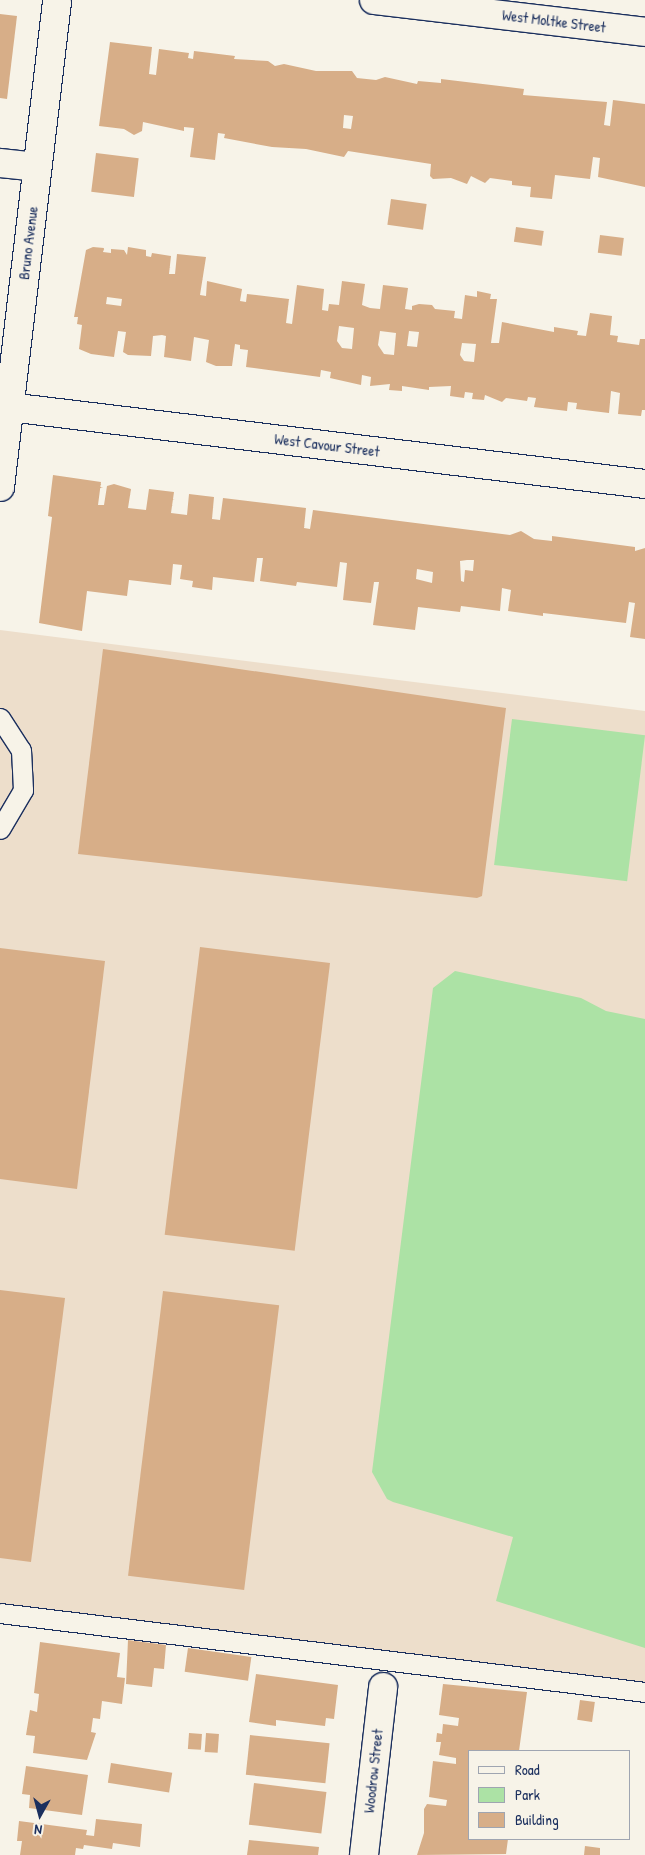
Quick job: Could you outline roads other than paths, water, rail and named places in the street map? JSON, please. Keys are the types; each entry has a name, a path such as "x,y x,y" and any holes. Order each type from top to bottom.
{"street":[{"name":"Bruno Avenue","path":"0,487 36,167 58,0"},
{"name":"West Moltke Street","path":"374,0 645,32"},
{"path":"0,163 36,167"},
{"name":"West Cavour Street","path":"8,407 645,484"},
{"name":"Woodrow Street","path":"364,1855 383,1687"}],"lane":[{"path":"0,718 21,750 23,790 5,826 0,828"},
{"path":"0,1613 645,1692"}]}
